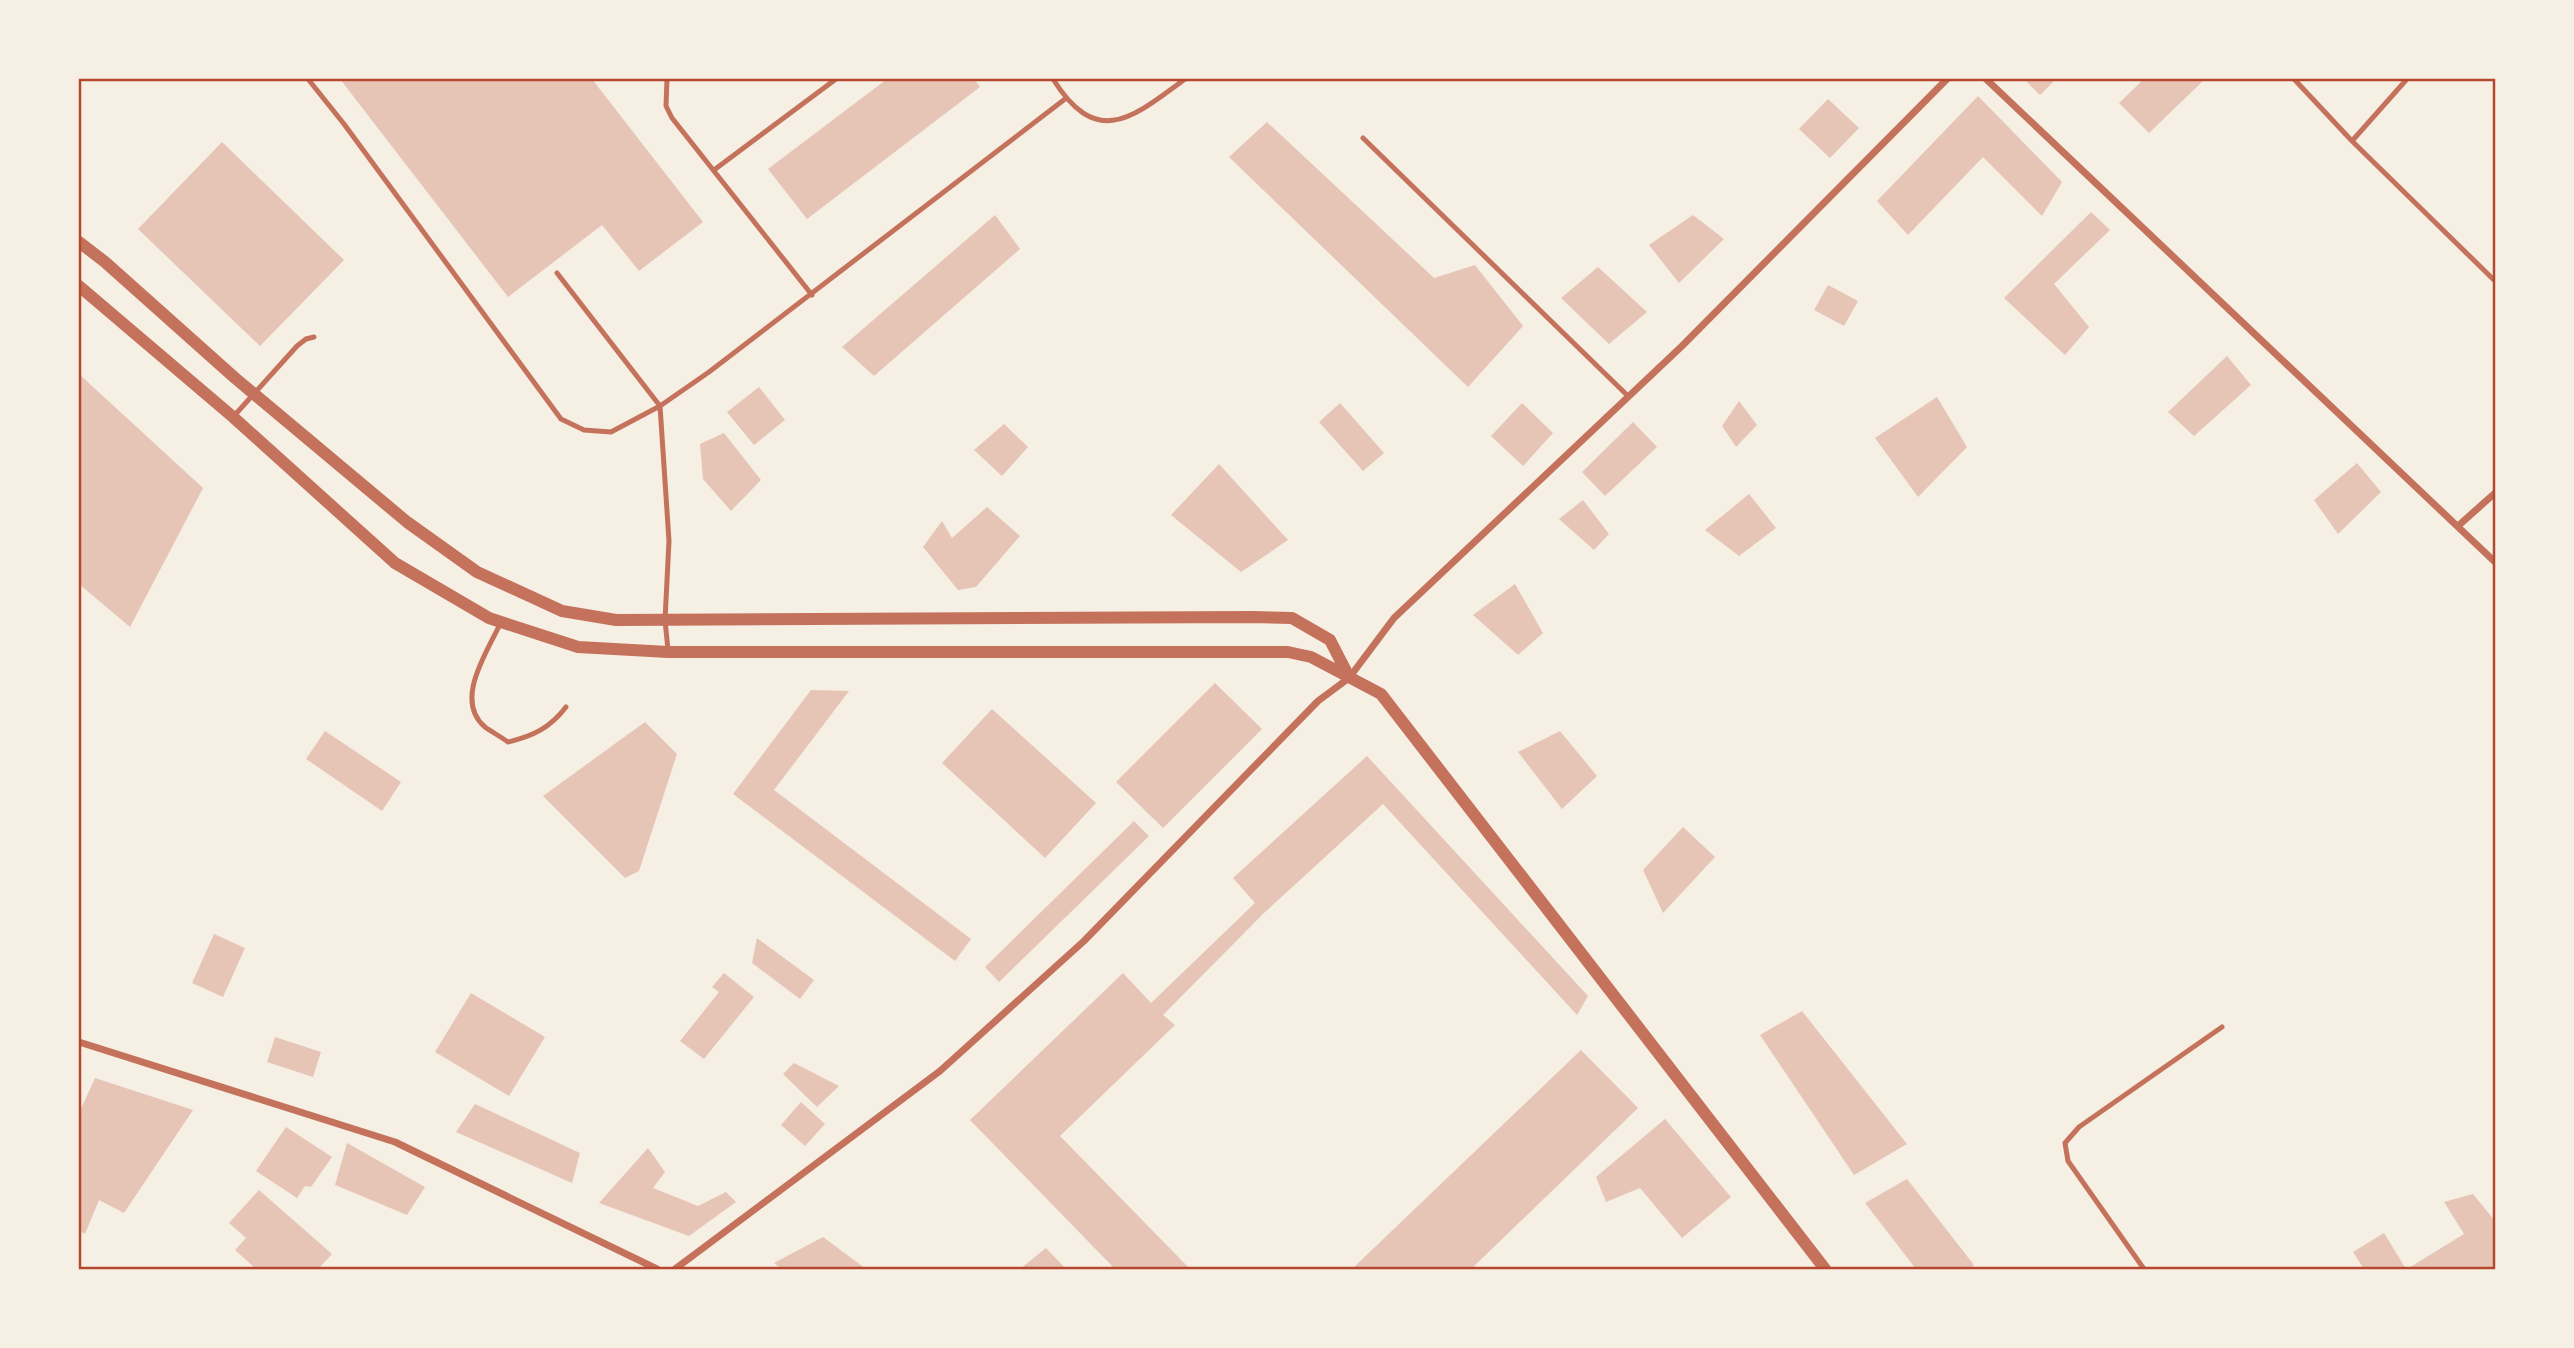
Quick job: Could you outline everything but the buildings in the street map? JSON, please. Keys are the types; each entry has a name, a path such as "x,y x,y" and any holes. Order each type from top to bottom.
{"street":[{"path":"675,1269 940,1071 1084,941 1318,701 1349,678 1395,618 1682,346 1947,79"},
{"path":"1986,79 2495,562"},
{"path":"79,242 407,522 477,572 562,611 616,621 1292,618 1330,640 1349,678"},
{"path":"79,286 233,417 395,563 489,618 578,647 668,652 1288,652 1311,657 1381,694 1825,1269"},
{"path":"2458,526 2495,493"},
{"path":"79,1042 395,1142 657,1269"}],"lane":[{"path":"308,79 561,419 584,430 611,432 660,406 709,372 1065,99"},
{"path":"667,79 666,107 672,118 812,295"},
{"path":"713,170 836,79"},
{"path":"1053,79 1065,99 1078,112 1097,120 1123,120 1185,79"},
{"path":"2294,79 2352,141 2495,281"},
{"path":"2352,141 2407,79"},
{"path":"1363,138 1628,396"},
{"path":"557,273 660,406 669,541 665,620 668,652"},
{"path":"233,417 297,346 314,337"},
{"path":"501,622 471,684 473,705 483,725 508,741 531,736 548,727 566,707"},
{"path":"2144,1269 2068,1161 2065,1143 2079,1127 2222,1027"}]}
